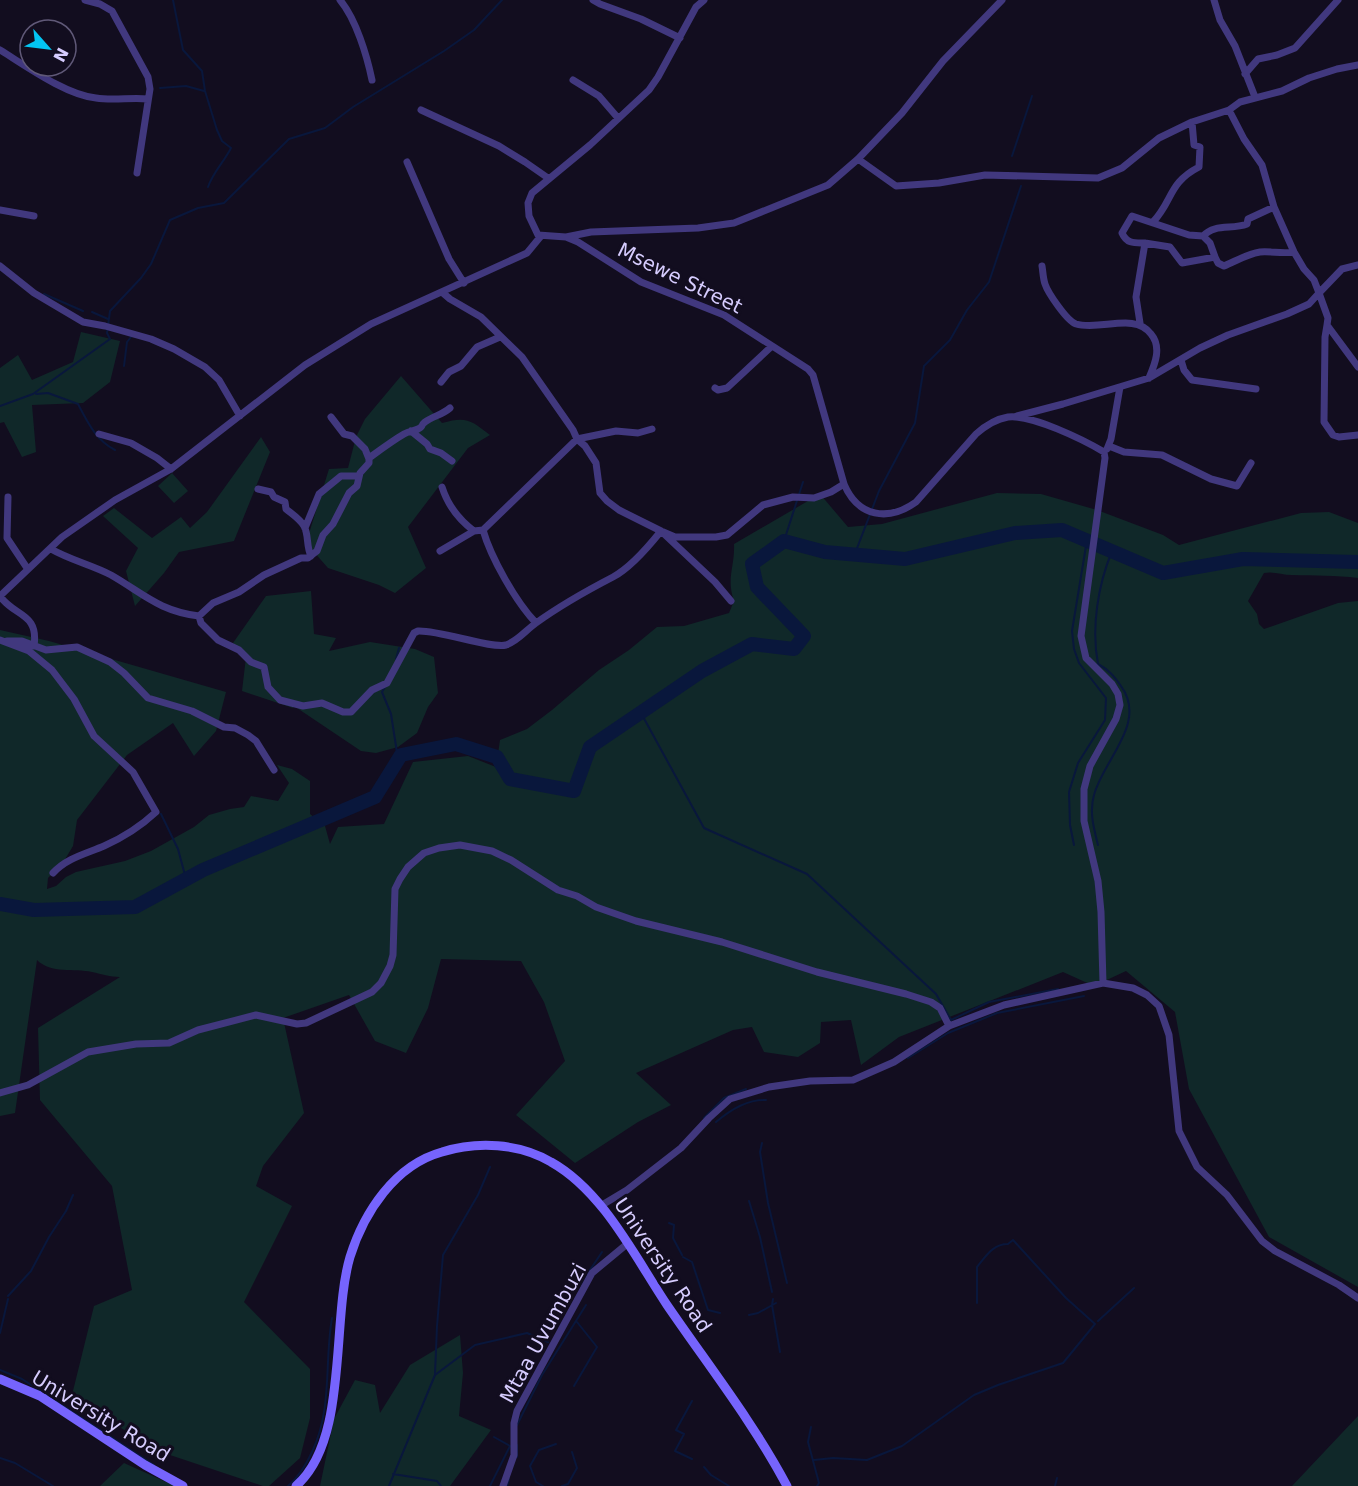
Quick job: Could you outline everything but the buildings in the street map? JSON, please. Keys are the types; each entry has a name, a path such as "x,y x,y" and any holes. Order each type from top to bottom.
{"street":[{"path":"85,0 100,4 112,11 148,77 150,89 137,173"},
{"path":"340,0 358,34 369,64 372,81"},
{"path":"593,0 628,13 680,38"},
{"path":"34,646 34,631 26,616 0,596 27,568 62,537 115,500 171,469 305,365 371,324 527,253 541,236 529,216 528,203 532,193 590,145 653,84 696,7 704,0"},
{"path":"566,237 591,232 686,229 734,223 828,185 858,159 902,113 943,61 992,13 1002,0"},
{"path":"1214,0 1220,20 1235,46 1255,97"},
{"path":"1245,74 1257,59 1295,48 1338,0"},
{"path":"0,50 29,70 85,96 98,99 148,99"},
{"path":"858,159 896,186 939,183 986,175 1098,178 1122,168 1159,138 1192,122 1229,110 1234,105 1255,97 1282,91 1309,78 1358,65"},
{"path":"573,80 599,96 618,118"},
{"path":"421,110 499,146 548,178"},
{"path":"1229,110 1244,139 1262,165 1274,207 1294,252 1314,280 1328,318 1324,357 1324,422 1333,435 1339,437 1358,435"},
{"path":"1153,222 1180,179 1188,171 1198,167 1200,147 1194,145 1192,122"},
{"path":"407,162 449,259 464,283"},
{"path":"1215,257 1182,263 1170,247 1132,243 1125,239 1122,233 1132,216 1190,235 1203,236 1215,228 1244,226 1248,219 1274,207"},
{"path":"0,210 34,216"},
{"name":"Msewe Street","path":"541,236 566,237 578,242 641,282 724,315 802,364 813,375 844,484 848,493 865,510 880,514 898,512 916,502 976,434 987,426 1012,417"},
{"path":"1203,236 1210,243 1215,257 1224,266 1257,253 1294,252"},
{"path":"1145,243 1136,297 1140,323 1156,341 1157,351 1149,378"},
{"path":"1012,417 1149,378 1200,348 1228,335 1309,304 1342,269 1358,265"},
{"path":"0,266 34,293 83,322 151,339 206,367 219,380 240,416"},
{"path":"1042,266 1046,287 1064,315 1072,322 1102,326 1140,323"},
{"path":"443,293 481,317 522,357 577,439 585,446 596,463 600,493 607,501 661,531 675,537 727,535 763,505 793,497 814,498 844,484"},
{"path":"1327,325 1358,367"},
{"path":"441,382 449,372 461,366 477,347 500,337"},
{"path":"715,388 718,390 727,388 772,346"},
{"path":"1181,360 1184,370 1192,380 1256,389"},
{"path":"1103,982 1101,912 1098,882 1084,821 1084,789 1090,766 1116,719 1120,705 1118,694 1112,684 1086,657 1080,636 1106,449 1120,387"},
{"path":"369,459 384,446 419,428 428,420 442,415 450,408"},
{"path":"51,549 110,575 156,604 179,614 199,616 213,603 239,592 264,575 301,558 311,556 317,551 323,535 333,524 349,493 357,486 363,468 369,463 365,449 352,436 344,434 331,417"},
{"path":"1012,417 1042,424 1106,449 1162,455 1211,479 1237,486 1251,463"},
{"path":"440,551 474,531 483,530 577,439 616,431 638,432 652,429"},
{"path":"411,431 431,450 441,453 452,461"},
{"path":"99,434 106,438 130,443 171,469"},
{"path":"311,556 306,545 305,528 319,494 342,476 359,476"},
{"path":"442,487 453,511 474,531"},
{"path":"258,489 270,492 274,497 284,500 286,509 295,515 305,528"},
{"path":"8,497 7,538 27,568"},
{"path":"483,530 502,575 526,612 536,623"},
{"path":"661,531 732,601"},
{"path":"199,616 201,623 218,640 239,650 251,662 264,667 268,687 280,700 303,706 322,703 343,712 351,712 372,690 387,683 414,633 418,631 454,635 500,646 515,641 569,599 614,576 647,549 661,531"},
{"path":"1,640 21,641 46,650 77,647 110,662 148,698 192,711 224,727 235,728 248,735 256,741 274,771"},
{"path":"1,640 29,651 52,670 74,699 94,736 133,772 156,812 104,846 65,862 53,873"},
{"path":"0,1093 28,1085 88,1052 136,1044 170,1043 198,1030 256,1015 297,1024 306,1023 372,992 386,977 390,966 394,940 395,889 408,867 424,853 460,845 492,851 511,860 558,890 636,921 722,942 817,972 906,993 931,1002 940,1008 949,1026"},
{"path":"602,1205 627,1190 681,1148 730,1099 769,1088 810,1081 853,1080 894,1062 949,1026 1004,1005 1103,982 1133,988 1147,995 1159,1006 1168,1035 1179,1131 1197,1167 1227,1195 1262,1241 1275,1251 1339,1285 1358,1298"},
{"name":"University Road","path":"296,1486 315,1463 325,1438 336,1380 339,1320 351,1256 376,1201 405,1170 428,1156 476,1144 514,1148 551,1162 602,1205 754,1429 787,1486"},
{"name":"Mtaa Uvumbuzi","path":"503,1486 514,1455 514,1423 518,1411 592,1273 627,1244"},
{"name":"University Road","path":"0,1379 40,1396 145,1465 183,1486"}],"green space":[{"path":"81,332 120,341 110,382 83,403 32,405 36,452 22,457 4,422 0,423 0,368 18,355 32,380 73,362"},
{"path":"401,376 442,423 457,420 468,421 490,435 468,448 408,527 426,568 395,593 379,585 328,568 306,543 329,469 348,468 356,437 365,419"},
{"path":"261,437 270,452 234,541 179,552 135,606 126,571 138,548 103,516 114,508 152,538 181,517 190,528 207,512"},
{"path":"172,473 188,491 174,503 158,486"},
{"path":"997,493 1041,494 1097,510 1163,535 1179,545 1301,513 1329,512 1358,523 1358,578 1264,573 1248,601 1257,614 1259,624 1264,629 1338,603 1358,601 1358,1287 1269,1237 1189,1089 1175,1012 1126,971 1094,986 1063,972 899,1037 861,1065 851,1020 821,1022 820,1043 798,1057 764,1052 752,1027 733,1030 636,1073 671,1105 638,1122 575,1163 516,1115 565,1061 544,1002 521,961 441,959 428,1008 406,1053 375,1041 349,995 283,1018 304,1113 263,1166 256,1186 292,1206 244,1302 310,1369 310,1418 300,1458 269,1486 263,1486 164,1453 71,1399 94,1306 132,1290 112,1186 40,1100 38,1028 120,977 56,969 37,960 15,1113 0,1116 0,630 49,641 226,692 216,731 194,756 173,723 127,755 77,820 73,846 64,861 48,878 47,889 56,886 76,872 125,861 151,851 194,827 209,815 244,807 251,796 278,801 289,783 277,765 292,769 310,781 310,814 325,826 330,844 338,827 384,824 413,762 468,756 501,769 497,761 500,740 527,729 599,670 629,650 657,627 684,626 729,613 734,601 731,579 734,544 820,494 848,527 882,524"},
{"path":"311,591 314,634 336,638 329,651 370,642 415,649 434,657 438,693 428,707 417,733 398,747 376,753 361,751 294,706 293,708 242,691 246,657 233,643 266,596"},
{"path":"460,1335 463,1373 459,1416 491,1430 450,1486 320,1486 334,1419 355,1380 375,1385 380,1413 410,1365"},
{"path":"1358,1416 1358,1486 1292,1486"},
{"path":"124,1463 175,1486 100,1486"}],"waterway":[{"path":"173,0 183,50 202,71 205,91 217,130 222,141 231,148 208,187"},
{"path":"0,406 33,394 110,339 107,333 110,311 151,264 170,220 198,208 224,203 289,139 325,128 353,107 444,51 474,30 502,0"},
{"path":"160,88 186,86 204,91"},
{"path":"1012,156 1032,96"},
{"path":"854,556 879,491 915,423 924,366 950,340 967,310 989,282 1021,186"},
{"path":"44,294 83,311"},
{"path":"92,312 108,319"},
{"path":"124,366 127,342 131,337"},
{"path":"36,394 48,393 78,404 98,436 115,450"},
{"path":"784,541 803,482"},
{"path":"0,904 34,910 135,907 203,870 375,797 401,755 456,744 497,757 510,779 574,791 590,747 702,671 752,644 794,649 804,636 757,587 752,564 784,541 825,552 905,559 1015,533 1062,530 1163,573 1243,559 1358,562"},
{"path":"1074,845 1070,825 1069,792 1078,763 1105,720 1106,698 1079,663 1074,649 1072,631 1087,540"},
{"path":"1098,845 1092,814 1094,795 1127,728 1129,714 1128,700 1121,686 1111,673 1098,664 1096,650 1097,607 1112,551"},
{"path":"396,659 399,648"},
{"path":"385,687 382,692 391,714 398,759"},
{"path":"641,713 704,828 807,874 936,994 951,1020 989,1002 1058,989"},
{"path":"161,814 178,849 186,879"},
{"path":"908,1058 948,1033 997,1013 1084,996"},
{"path":"704,1118 724,1098 746,1089"},
{"path":"716,1122 739,1106 752,1101 766,1100"},
{"path":"762,1143 760,1152 768,1203 787,1283"},
{"path":"435,1374 443,1255 478,1195 490,1167"},
{"path":"8,1296 31,1271 73,1195"},
{"path":"749,1201 760,1237 772,1292"},
{"path":"669,1223 674,1225 673,1238 682,1255"},
{"path":"814,1460 833,1458 867,1460 902,1446 974,1395 1063,1363 1095,1324 1066,1298 1013,1240 994,1248 977,1267 977,1303"},
{"path":"580,1285 602,1252"},
{"path":"683,1257 692,1262 708,1310 720,1313"},
{"path":"1098,1321 1134,1288"},
{"path":"0,1333 8,1299"},
{"path":"773,1299 780,1352"},
{"path":"749,1315 758,1313 776,1303"},
{"path":"517,1425 542,1375 586,1305"},
{"path":"288,1486 305,1466 319,1435 325,1402 332,1318"},
{"path":"574,1386 597,1347 577,1322"},
{"path":"389,1486 435,1375 475,1345 527,1333 548,1342"},
{"path":"0,1370 22,1379 154,1465"},
{"path":"692,1401 676,1430 684,1434 675,1451 692,1459"},
{"path":"811,1427 808,1442 819,1483 817,1486"},
{"path":"490,1486 510,1446 494,1437"},
{"path":"543,1486 536,1482 530,1466 539,1450 556,1444"},
{"path":"517,1445 517,1457"},
{"path":"562,1486 568,1484 577,1468 572,1452"},
{"path":"0,1458 15,1463 53,1486"},
{"path":"704,1467 711,1475 729,1486"},
{"path":"393,1474 437,1481 441,1486"},
{"path":"1055,1486 1057,1478"},
{"path":"507,1486 509,1479"}]}
